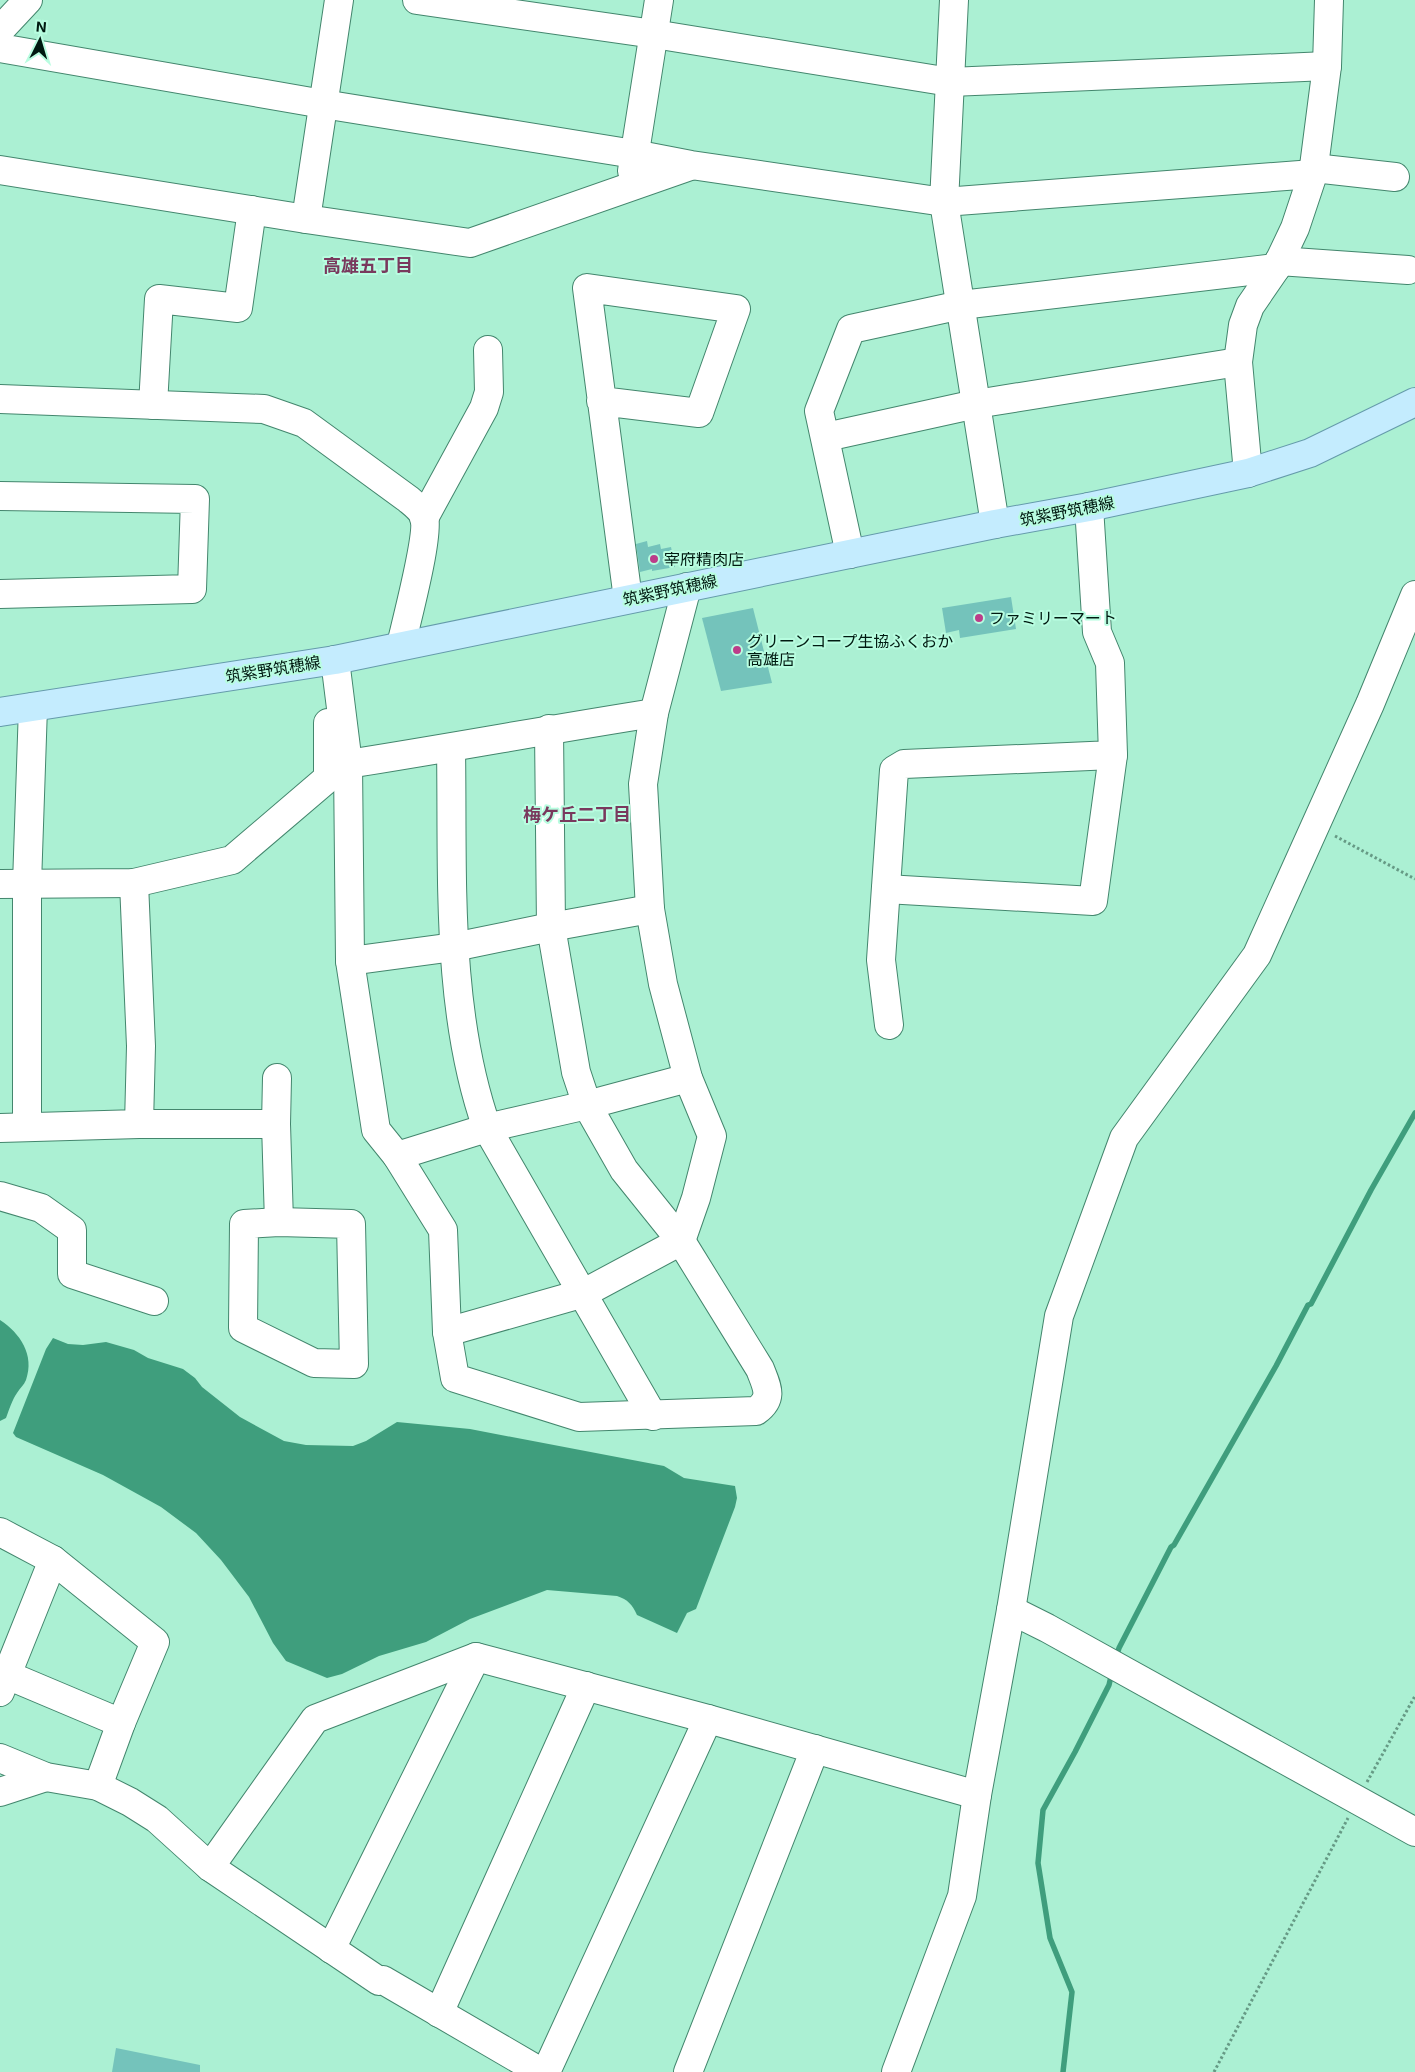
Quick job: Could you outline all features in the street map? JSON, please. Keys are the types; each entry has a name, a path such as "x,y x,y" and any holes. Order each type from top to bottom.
{"main road":[{"name":"筑紫野筑穂線","path":"0,712 336,668 401,645 995,524 1089,507 1248,473 1310,452 1415,402"}],"street":[{"path":"0,30 28,0"},
{"path":"306,219 339,0"},
{"path":"417,0 654,34 950,82 1327,66"},
{"path":"630,186 660,0"},
{"path":"954,0 944,202 995,524"},
{"path":"1248,473 1238,362 1246,315 1278,265 1295,228 1314,171 1327,66 1329,0"},
{"path":"0,48 691,165 944,202 1314,171 1396,177"},
{"path":"0,170 470,243 691,165"},
{"path":"152,406 159,299 238,308 252,210"},
{"path":"850,554 819,411 851,329 961,305 1278,265 1408,270"},
{"path":"601,401 699,413 736,310 587,288 601,401 628,599"},
{"path":"424,518 484,408 489,392 488,350"},
{"path":"826,437 976,404 1238,362"},
{"path":"0,399 264,409 304,423 408,500 419,509 424,518 425,538 401,645"},
{"path":"0,496 195,499 192,589 0,594"},
{"path":"886,889 1093,900 1113,755 1110,664 1098,632 1089,507"},
{"path":"447,1332 584,1293 681,1242 696,1198 712,1136 688,1078 663,984 650,909 643,784 654,713 687,587"},
{"path":"896,2072 962,1896 977,1795 1011,1610 1059,1316 1124,1138 1257,955 1370,704 1415,595"},
{"path":"336,668 348,764 350,961 376,1130 396,1156 443,1230 447,1332 455,1378 579,1417 653,1416 756,1411 765,1404 767,1396 767,1387 760,1369 681,1242 624,1170 587,1105 576,1072 551,927 549,729"},
{"path":"13,884 134,883 232,860 328,778 328,719 336,668"},
{"path":"27,1127 13,884 33,707"},
{"path":"348,764 654,713"},
{"path":"451,748 454,947 467,1057 475,1093 487,1128 584,1293 653,1416"},
{"path":"889,1025 881,960 894,770 904,764 1113,755"},
{"path":"134,883 141,1046 140,1124"},
{"path":"350,961 454,947 650,909"},
{"path":"277,1078 276,1124 279,1222"},
{"path":"396,1156 487,1128 587,1105 688,1078"},
{"path":"0,1128 140,1124 276,1124"},
{"path":"0,1196 41,1208 72,1230 72,1274 154,1301"},
{"path":"279,1222 351,1224 354,1364 314,1363 243,1328 244,1224 279,1222"},
{"path":"0,1532 53,1560 155,1642 121,1723 98,1786"},
{"path":"53,1560 2,1680 121,1723"},
{"path":"1011,1610 1047,1628 1415,1832"},
{"path":"210,1867 316,1719 476,1657 708,1719 977,1795"},
{"path":"331,1949 476,1657"},
{"path":"439,2012 586,1686"},
{"path":"546,2072 708,1719"},
{"path":"688,2072 815,1749"},
{"path":"0,1758 46,1777 98,1786 130,1802 157,1820 210,1867 378,1981 383,1980 540,2072"},
{"path":"0,1792 46,1777"}],"path":[{"path":"1315,825 1415,878"},
{"path":"1214,2072 1415,1696"}],"shaded area":[{"path":"0,1320 14,1331 19,1338 27,1353 29,1362 25,1382 18,1391 6,1418 0,1421"},
{"path":"53,1338 68,1344 83,1345 106,1342 134,1350 148,1358 183,1369 195,1378 202,1387 240,1417 284,1441 306,1445 353,1446 366,1441 397,1422 470,1429 664,1466 684,1478 735,1486 737,1498 735,1507 696,1609 687,1613 677,1633 637,1615 629,1603 617,1596 547,1590 470,1619 426,1642 379,1656 342,1674 327,1678 286,1661 273,1643 249,1597 221,1560 196,1533 161,1507 103,1475 16,1437 13,1433 46,1349"}],"building":[{"name":"宰府精肉店","path":"647,541 648,547 660,544 661,549 671,547 675,567 640,572 636,544"},
{"name":"ファミリーマート","path":"1011,597 1016,629 960,638 959,630 946,633 942,608"},
{"name":"グリーンコープ生協ふくおか 高雄店","path":"753,608 772,683 721,691 702,618"},
{"path":"116,2048 200,2065 200,2072 112,2072"}],"waterway":[{"path":"1116,1658 1119,1648 1171,1547 1174,1545 1276,1366 1308,1305 1311,1304 1371,1190 1415,1113"},
{"path":"1063,2072 1072,1992 1050,1938 1038,1863 1043,1810 1109,1685 1112,1672"}],"place":[{"name":"宰府精肉店","path":"654,559"},
{"name":"ファミリーマート","path":"979,618"},
{"name":"グリーンコープ生協ふくおか 高雄店","path":"737,650"}],"district":[{"name":"高雄五丁目","path":"368,266"},
{"name":"梅ケ丘二丁目","path":"577,815"}]}
